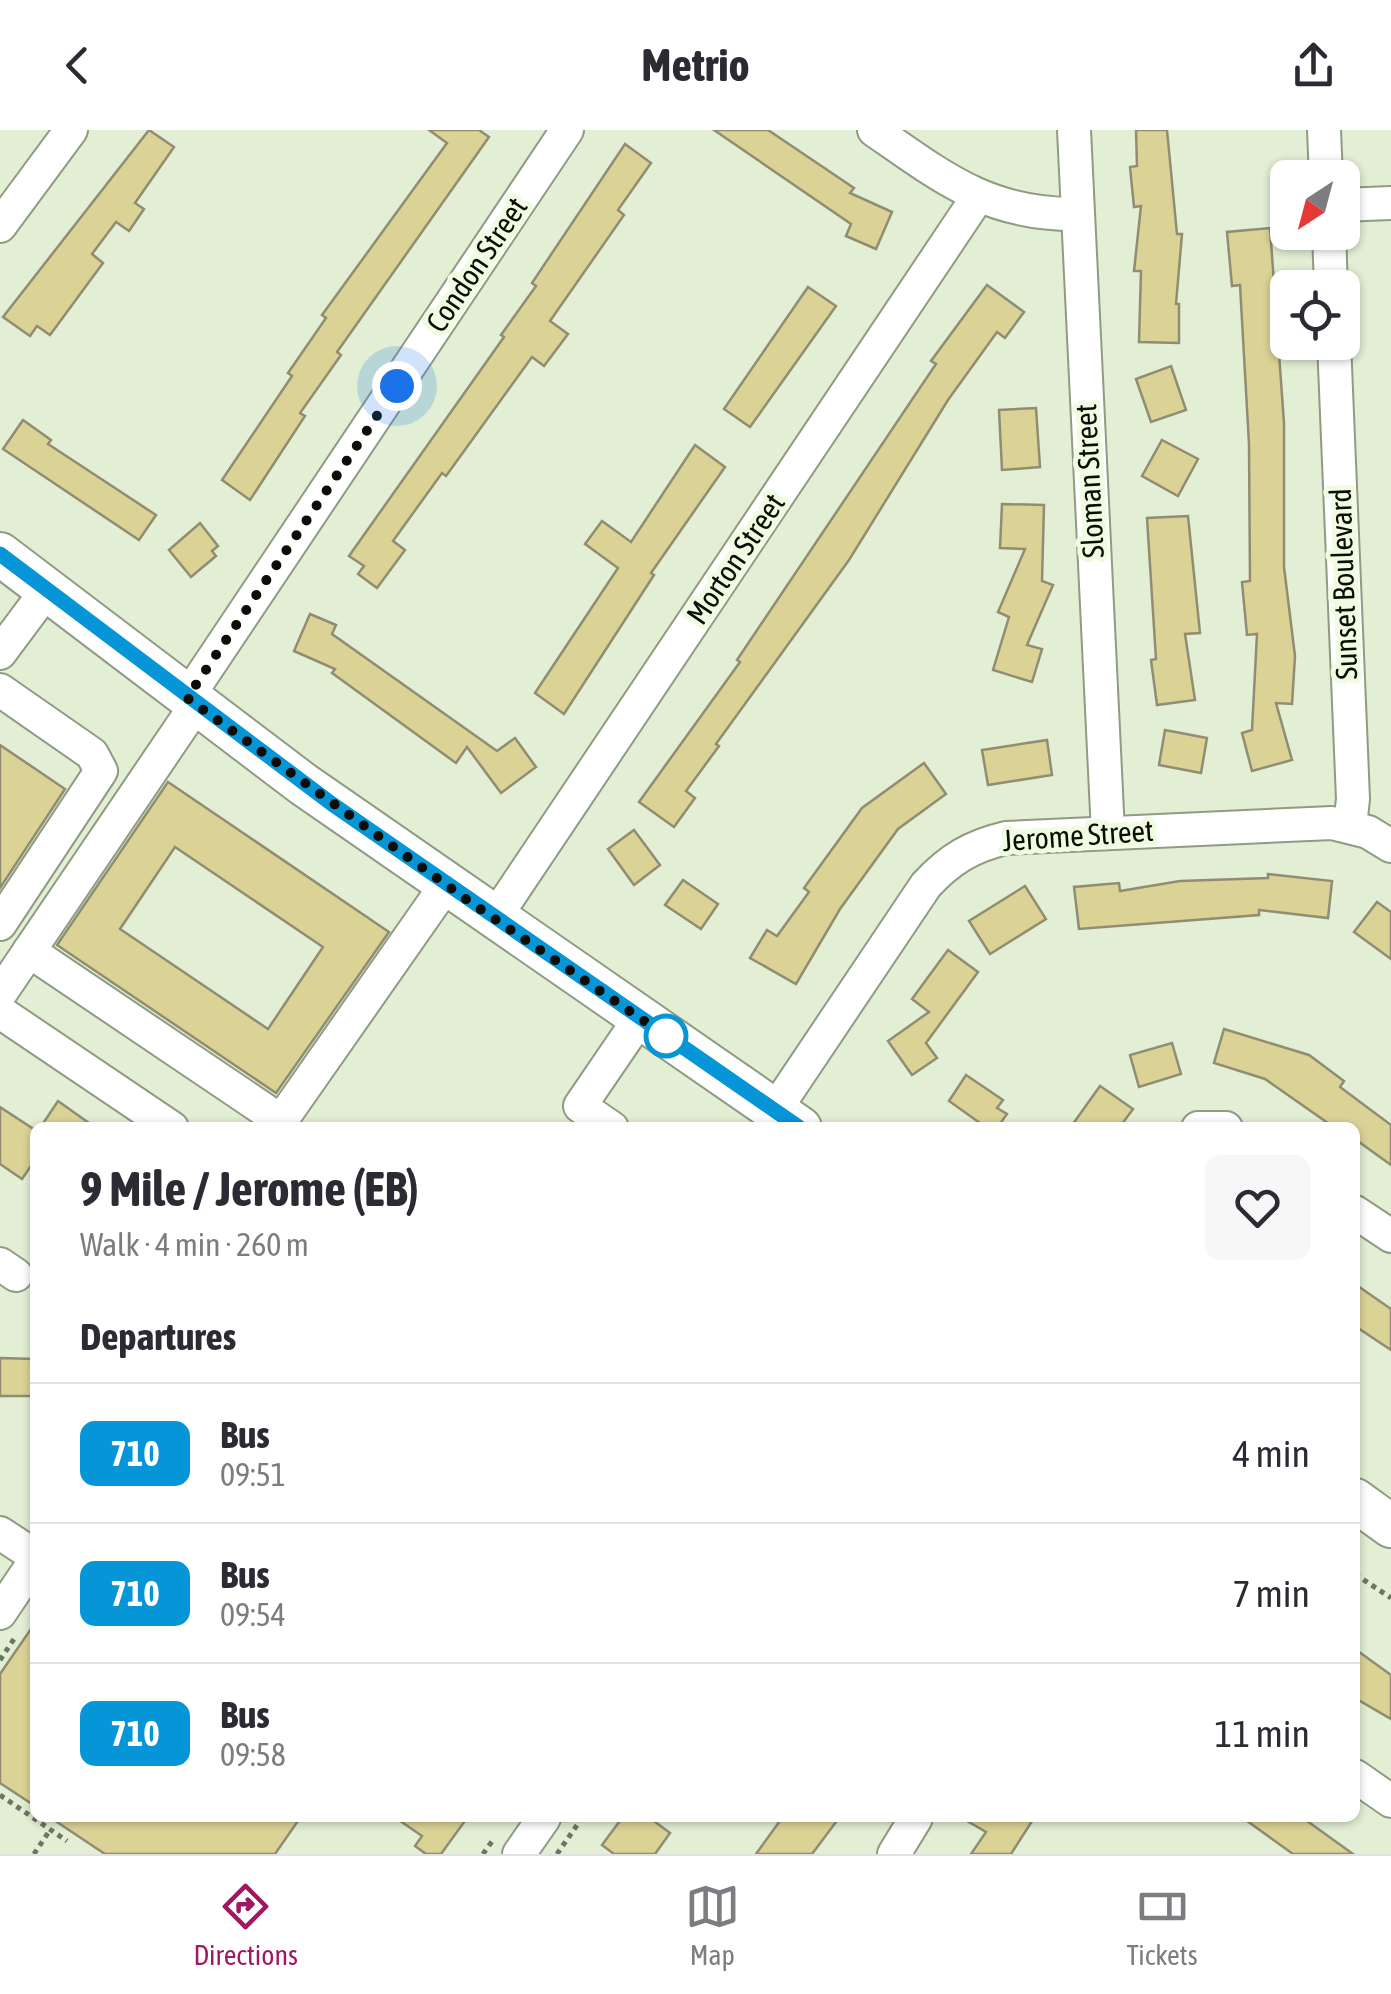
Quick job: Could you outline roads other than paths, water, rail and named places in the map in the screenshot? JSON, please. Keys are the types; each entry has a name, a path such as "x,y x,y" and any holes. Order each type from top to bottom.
{"main road":[{"path":"0,554 191,702 494,919 787,1119"},
{"path":"1360,1504 1391,1526"}],"street":[{"path":"0,226 70,130"},
{"name":"Condon Street","path":"0,994 567,130"},
{"path":"874,130 977,198 1039,214 1077,214"},
{"name":"Sloman Street","path":"1074,130 1108,833"},
{"path":"1324,130 1325,160"},
{"name":"Morton Street","path":"494,919 977,198"},
{"path":"1360,204 1391,203"},
{"name":"Sunset Boulevard","path":"1335,360 1354,799 1350,826"},
{"path":"0,653 47,590"},
{"path":"0,690 92,754 101,771 0,924"},
{"name":"Jerome Street","path":"787,1119 926,884 955,856 1006,838 1350,826 1391,846"},
{"path":"279,1122 446,885"},
{"path":"30,950 275,1122"},
{"path":"0,1012 163,1122"},
{"path":"573,1117 640,1018"},
{"path":"1360,1215 1391,1236"},
{"path":"0,1533 30,1554"},
{"path":"0,1613 30,1566"},
{"path":"1360,1779 1391,1801"},
{"path":"519,1854 541,1822"},
{"path":"894,1854 914,1822"}]}
